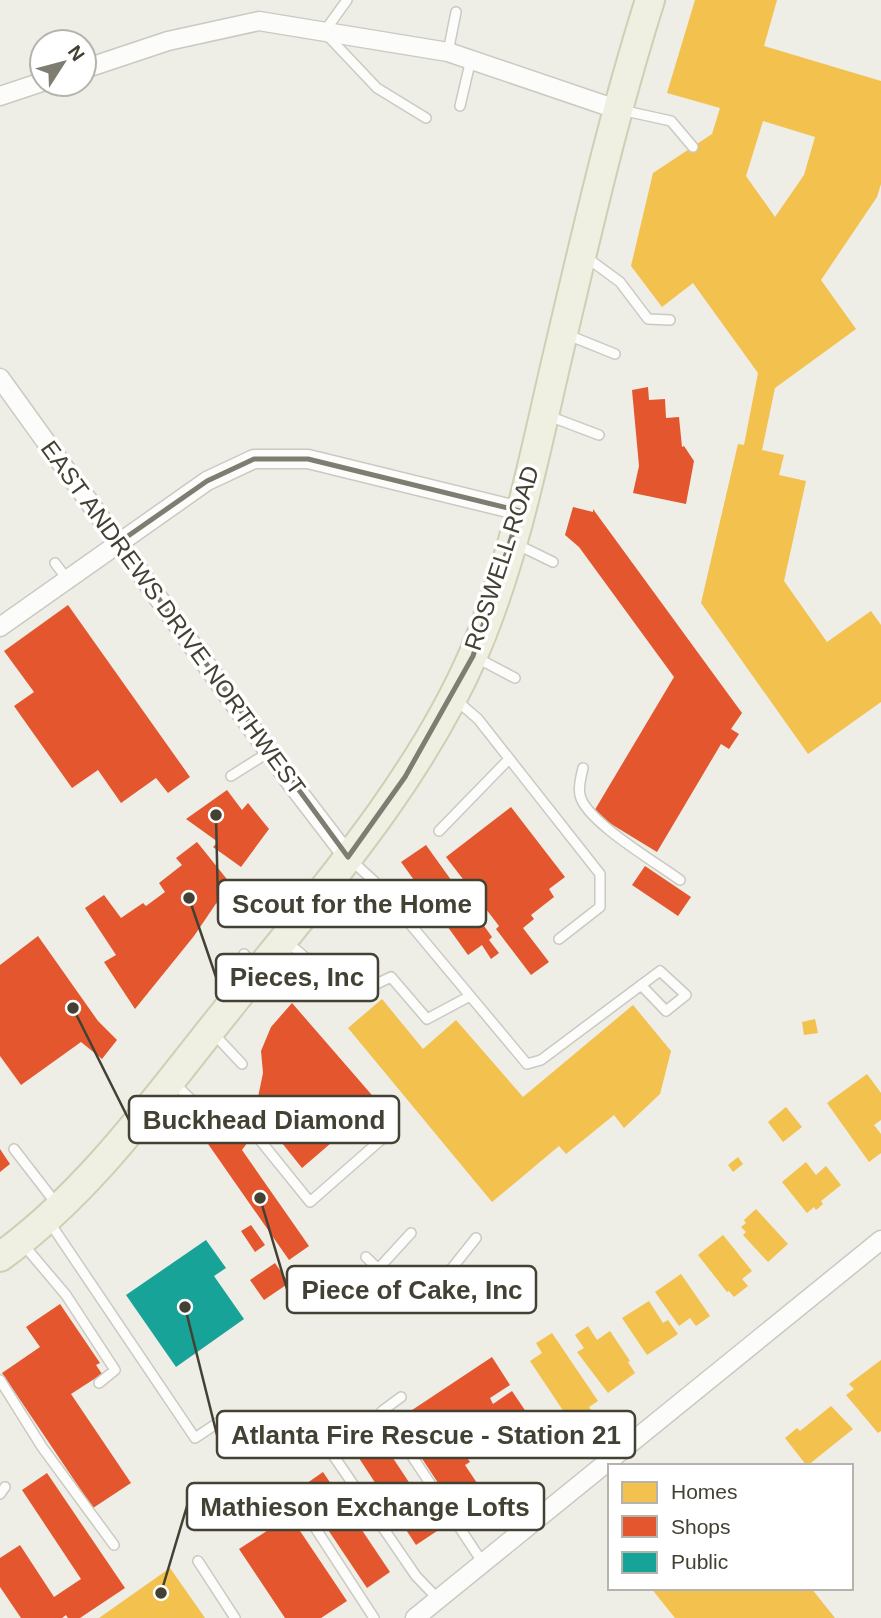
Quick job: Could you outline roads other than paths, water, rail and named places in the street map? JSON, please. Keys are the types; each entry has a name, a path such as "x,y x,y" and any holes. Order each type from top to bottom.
{"main road":[{"name":"ROSWELL ROAD","path":"10,1249 53,1212 121,1142 211,1030 251,962 283,939 348,857 405,778 452,696 494,602 512,542 581,254 650,0"}],"street":[{"path":"98,64 168,41 259,21 449,52 619,110"},
{"path":"0,96 28,87"},
{"name":"EAST ANDREWS DRIVE NORTHWEST","path":"2,387 348,857"},
{"path":"0,627 207,481 254,459 308,459 520,511"},
{"path":"428,1611 483,1563 881,1240"}],"lane":[{"path":"347,0 324,32 377,88 426,118"},
{"path":"449,52 456,12"},
{"path":"460,106 471,59"},
{"path":"619,110 671,121 693,147"},
{"path":"581,254 620,282 648,319 670,320"},
{"path":"563,333 615,354"},
{"path":"544,415 599,435"},
{"path":"512,542 553,562"},
{"path":"55,564 67,579"},
{"path":"472,656 515,678"},
{"path":"452,696 478,719 600,874 600,906 559,939"},
{"path":"231,776 269,752"},
{"path":"439,831 509,759"},
{"path":"583,768 579,783 580,796 593,818 680,880"},
{"path":"348,857 375,882 527,1064 541,1060 641,985 660,971 685,995 666,1012 641,985"},
{"path":"283,939 351,996 391,976 427,1019 470,996"},
{"path":"211,1030 242,1064"},
{"path":"171,1080 202,1111 234,1108 310,1202 383,1138"},
{"path":"15,1149 195,1438 228,1416"},
{"path":"378,1269 411,1233"},
{"path":"366,1257 414,1304 448,1273 476,1238"},
{"path":"10,1249 66,1295 115,1370 99,1384"},
{"path":"0,1380 42,1447 114,1545"},
{"path":"401,1397 382,1410 483,1563"},
{"path":"333,1455 416,1576 428,1611"},
{"path":"296,1500 374,1618"},
{"path":"198,1561 234,1618"}],"place":[{"name":"Scout for the Home","path":"216,815"},
{"name":"Pieces, Inc","path":"189,898"},
{"name":"Buckhead Diamond","path":"73,1008"},
{"name":"Piece of Cake, Inc","path":"260,1198"},
{"name":"Atlanta Fire Rescue - Station 21","path":"185,1307"},
{"name":"Mathieson Exchange Lofts","path":"161,1593"}]}
